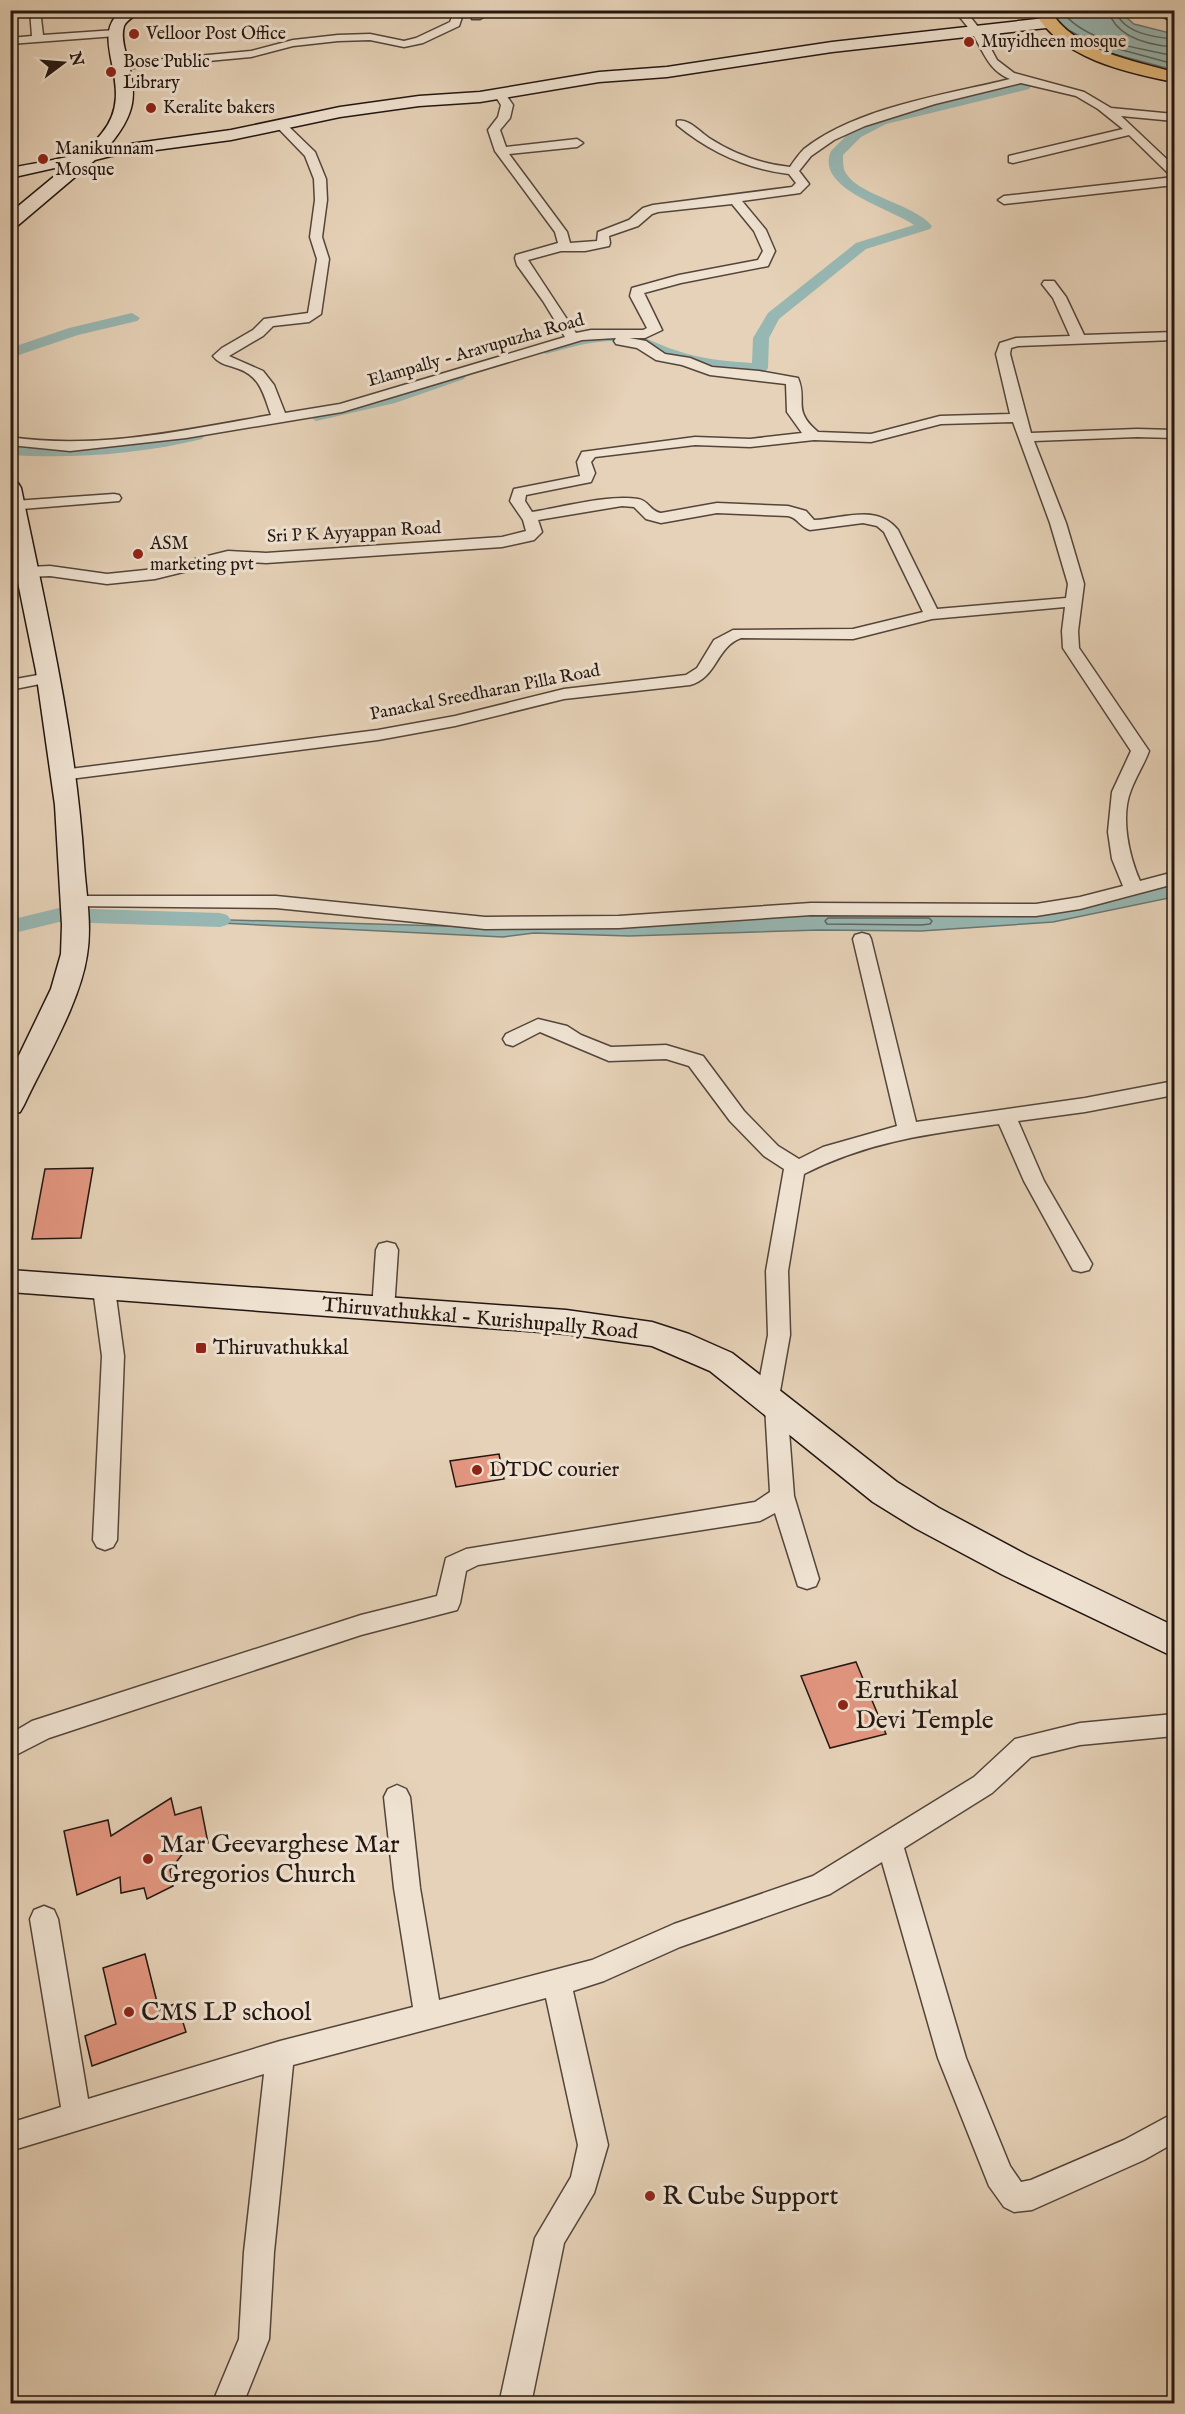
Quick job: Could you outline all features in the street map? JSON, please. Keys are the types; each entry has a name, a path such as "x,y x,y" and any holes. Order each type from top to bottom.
{"main road":[{"path":"10,223 105,138 122,115 124,98 122,66 116,47 116,27 119,21 134,10"},
{"path":"1159,10 1174,18"},
{"path":"10,174 121,150 190,142 331,113 500,94 599,77 667,72 832,47 977,31 1044,16 1063,36 1086,48 1174,77"},
{"path":"10,1105 65,989 74,954 68,806 49,678 12,497"},
{"name":"Thiruvathukkal - Kurishupally Road","path":"10,1281 566,1322 652,1334 678,1342 721,1362 885,1492 935,1523 1014,1565 1174,1642"}],"street":[{"path":"35,10 38,39"},
{"path":"122,66 220,58 251,54 293,43 349,37 370,37 404,44 419,41 455,24 457,17 452,10"},
{"path":"476,17 491,10"},
{"path":"959,10 977,31 987,53 998,68 1021,80 1081,94 1107,111 1150,146 1174,172"},
{"path":"10,42 116,33"},
{"path":"793,171 797,161 823,140 863,121 1021,80"},
{"path":"500,94 507,105 504,118 494,130 501,151 561,232 564,243 561,247"},
{"path":"1107,111 1174,117"},
{"path":"681,123 713,146 752,163 771,170 793,171 803,184 796,190 735,200 657,208 648,211 638,222 610,229 602,234 604,243 585,247 561,247 521,258 523,265 578,339 641,344 660,357 685,361 710,371 759,375 793,381 794,412 799,424 814,436"},
{"path":"279,417 265,378 255,370 224,361 220,356 228,349 260,334 269,322 309,318 314,314 323,258 316,237 321,200 320,179 311,155 280,124"},
{"path":"1012,159 1131,131"},
{"path":"501,151 577,143"},
{"path":"1004,200 1174,181"},
{"name":"Elampally - Aravupuzha Road","path":"10,441 70,447 186,434 364,403 591,334 652,332 655,330 637,296 637,291 679,279 763,263 769,251 760,230 735,200"},
{"path":"1049,284 1059,297 1079,340"},
{"path":"1134,890 1121,859 1117,832 1120,792 1140,751 1071,648 1072,602 1076,584 1058,524 1018,418 1003,354 1005,346 1016,342 1174,336"},
{"path":"932,614 890,530 882,521 869,518 810,525 801,514 788,511 748,512 717,508 661,518 651,516 638,503 622,502 528,517 516,496 519,492 528,489 585,478 588,473 584,462 587,455 593,453 695,441 750,443 814,436 872,438 940,420 1018,418"},
{"path":"1025,437 1069,438 1109,432 1174,434"},
{"path":"12,497 114,498"},
{"name":"Sri P K Ayyappan Road","path":"28,572 50,571 107,579 155,574 228,556 266,558 461,547 529,537 534,532 528,517"},
{"name":"Panackal Sreedharan Pilla Road","path":"62,775 367,737 455,721 564,694 690,680 704,671 713,648 735,634 853,634 932,614 1072,602"},
{"path":"10,684 49,678"},
{"path":"74,911 276,902 485,923 519,923 631,921 812,909 1036,910 1080,903 1174,878"},
{"path":"862,939 908,1130"},
{"path":"513,1039 538,1025 560,1031 574,1040 609,1054 666,1052 696,1061 744,1123 771,1151 798,1168"},
{"path":"807,1579 782,1496 772,1401 779,1335 777,1271 794,1170 830,1152 908,1130 1006,1117 1174,1088"},
{"path":"1006,1117 1034,1181 1081,1264"},
{"path":"383,1310 387,1250"},
{"path":"104,1288 113,1356 105,1540"},
{"path":"10,1747 52,1726 361,1625 448,1603 455,1564 474,1556 760,1511 782,1496"},
{"path":"10,2137 280,2055 594,1972 674,1937 821,1885 983,1785 1024,1747 1080,1734 1174,1725"},
{"path":"397,1797 410,1911 428,2016"},
{"path":"890,1844 952,2058 999,2176 1014,2197 1032,2195 1134,2150 1174,2127"},
{"path":"44,1919 77,2116"},
{"path":"515,2403 550,2238 584,2183 592,2145 557,1983"},
{"path":"227,2403 254,2339 259,2252 280,2055"}],"water":[{"path":"1046,11 1119,11 1134,24 1174,34 1174,70 1087,47 1054,28"},
{"path":"1174,879 1174,897 1053,922 921,931 819,930 629,936 534,933 503,937 59,915 478,927 791,913 1023,913"}],"building":[{"path":"93,1168 81,1238 32,1239 45,1169"},
{"name":"DTDC courier","path":"499,1454 504,1479 456,1487 450,1461"},
{"name":"Eruthikal Devi Temple","path":"856,1662 886,1734 830,1748 801,1676"},
{"name":"Mar Geevarghese Mar Gregorios Church","path":"171,1798 175,1815 201,1807 208,1843 188,1847 170,1870 173,1886 147,1899 144,1888 121,1893 120,1877 77,1895 64,1831 108,1820 111,1836"},
{"path":"145,1954 159,2010 177,2003 186,2032 92,2066 85,2036 116,2024 103,1968"}],"waterway":[{"path":"546,349 592,338 617,337 641,341 656,349 696,361 760,368 761,338 773,316 861,246 925,226 904,213 867,196 846,182 838,171 836,154 856,134 881,121 1024,86"},
{"path":"10,353 74,331 132,318"},
{"path":"316,416 389,400 458,376"},
{"path":"10,450 80,451 196,436"},
{"path":"10,927 59,915 220,920"}],"place":[{"name":"Velloor Post Office","path":"134,34"},
{"name":"Muyidheen mosque","path":"969,42"},
{"name":"Bose Public Library","path":"111,72"},
{"name":"Keralite bakers","path":"151,108"},
{"name":"Manikunnam Mosque","path":"43,159"},
{"name":"ASM marketing pvt","path":"138,554"},
{"name":"Thiruvathukkal","path":"201,1348"},
{"name":"DTDC courier","path":"477,1470"},
{"name":"Eruthikal Devi Temple","path":"843,1705"},
{"name":"Mar Geevarghese Mar Gregorios Church","path":"148,1859"},
{"name":"CMS LP school","path":"129,2012"},
{"name":"R Cube Support","path":"650,2196"}]}
